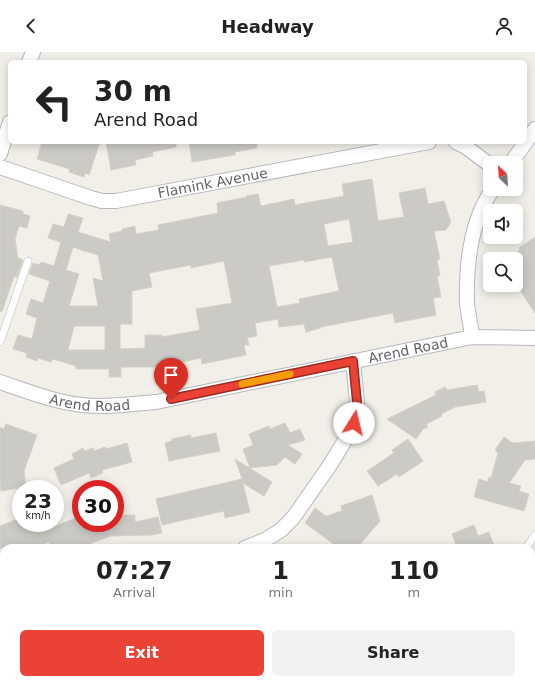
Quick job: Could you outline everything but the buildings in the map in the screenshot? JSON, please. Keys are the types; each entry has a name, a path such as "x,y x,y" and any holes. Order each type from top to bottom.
{"street":[{"path":"0,154 8,128"},
{"path":"527,140 535,129"},
{"name":"Flamink Avenue","path":"0,167 91,198 102,201 116,201 418,144"},
{"path":"460,144 483,160"},
{"path":"516,156 524,144"},
{"path":"472,337 467,304 469,257 478,216 489,196"},
{"name":"Arend Road","path":"0,382 54,400 82,405 118,406 156,402 472,337 535,338"},
{"path":"255,544 265,540 281,530 293,518 330,465 350,432 355,417 357,402 353,361"}],"lane":[{"path":"0,342 28,261"},
{"path":"529,544 535,535"}],"slow traffic":[{"path":"242,384 290,374"}],"route":[{"path":"171,399 353,361 357,395 354,423"}]}
